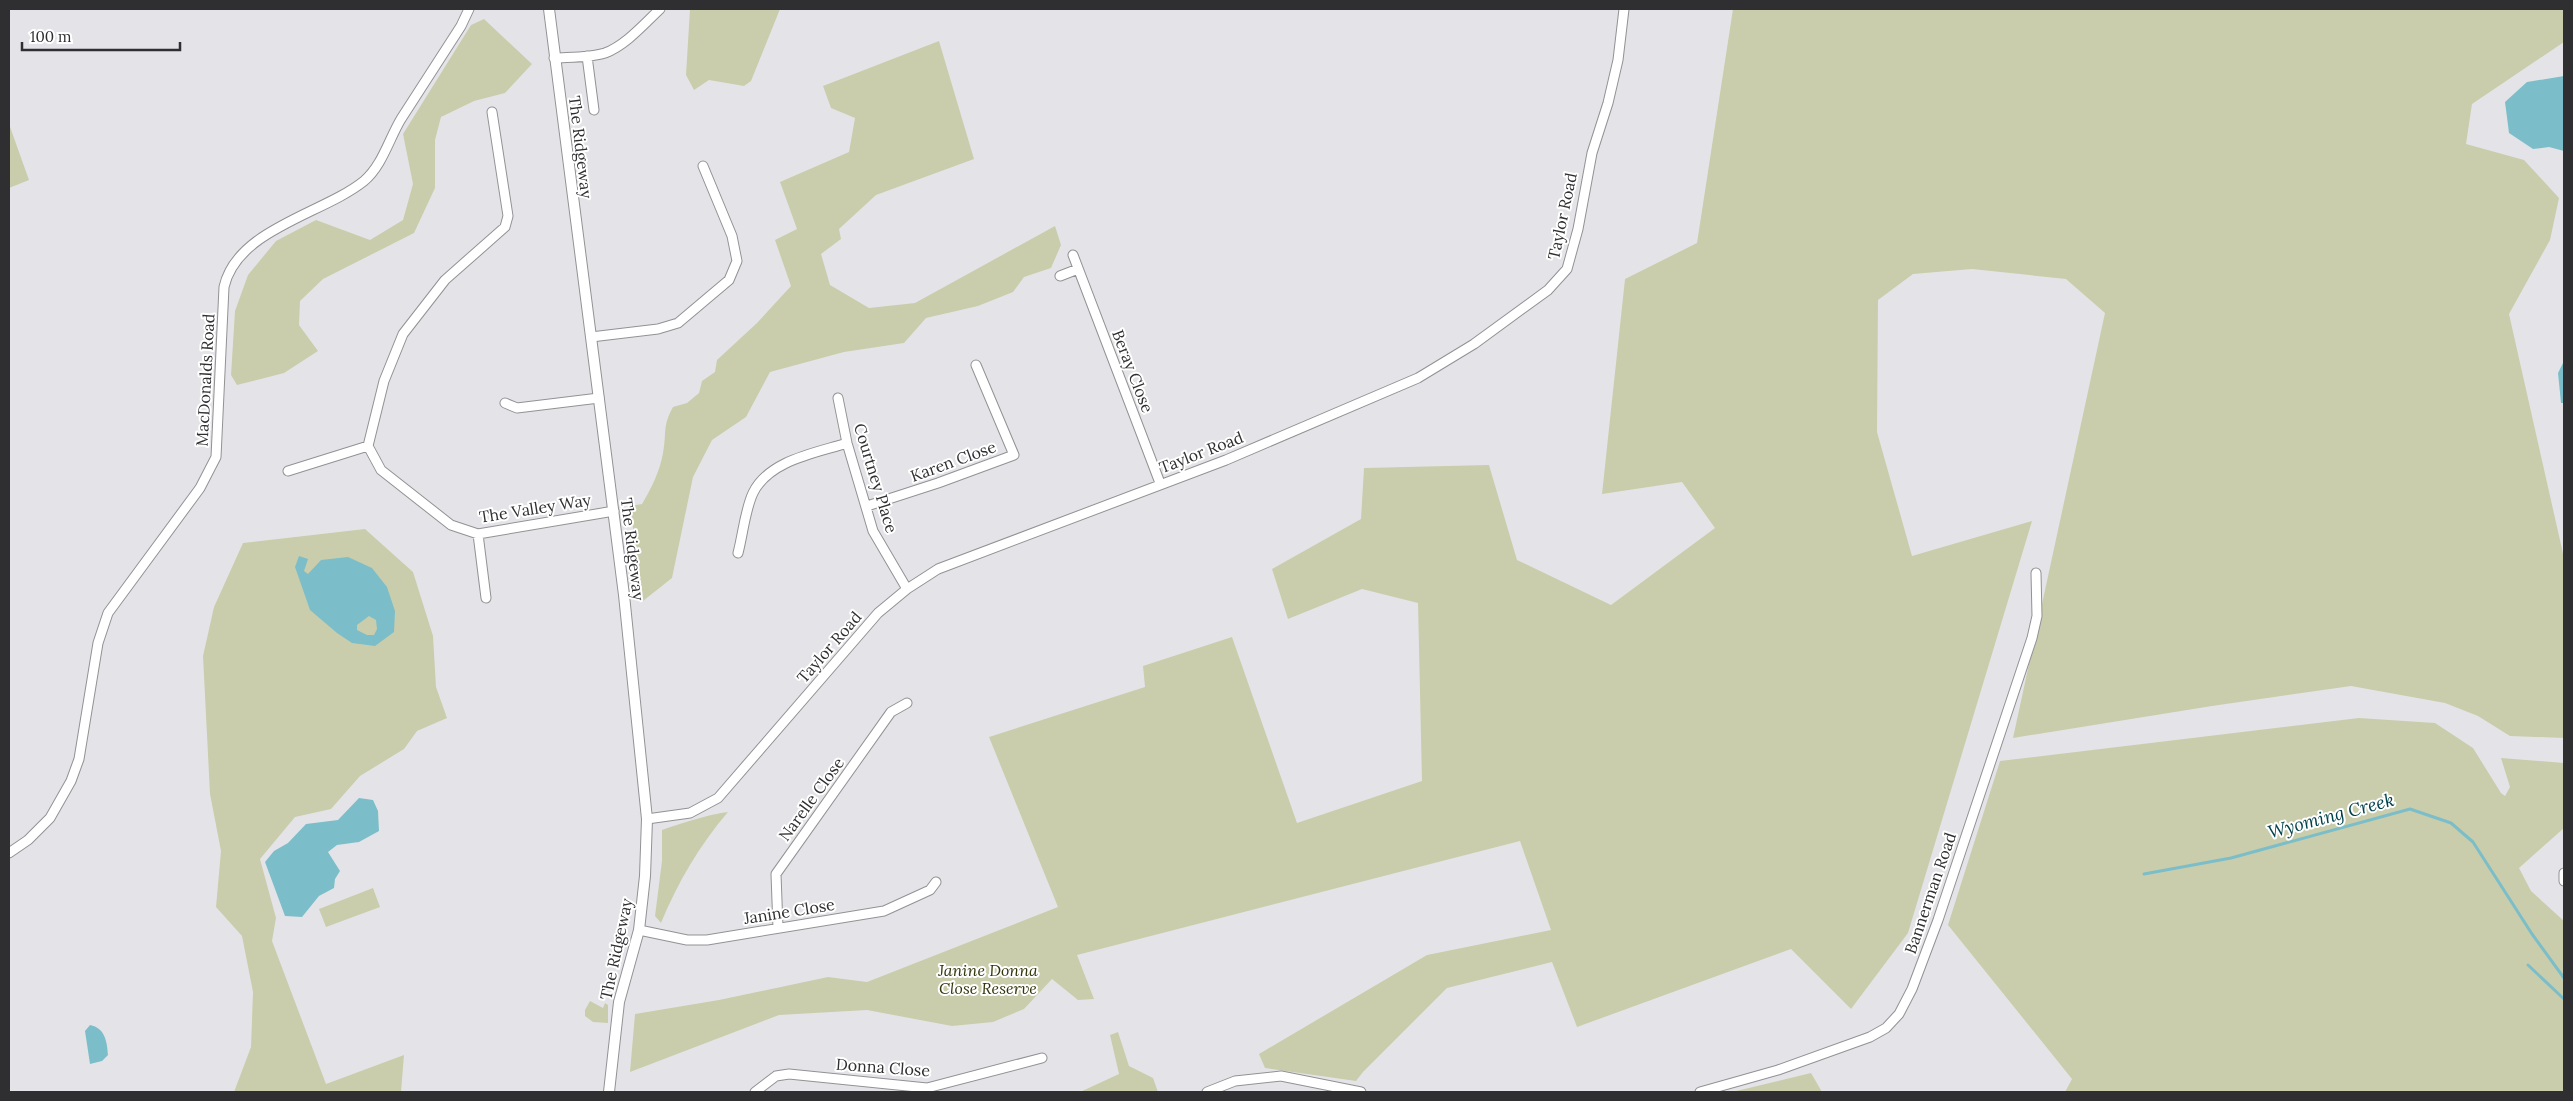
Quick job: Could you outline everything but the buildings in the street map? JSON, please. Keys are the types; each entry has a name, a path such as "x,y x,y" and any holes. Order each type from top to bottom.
{"street":[{"name":"MacDonalds Road","path":"9,853 28,840 50,818 71,781 79,759 98,643 108,614 200,488 216,456 224,287 228,274 240,258 267,235 356,186 370,175 400,121 462,26 469,9"},
{"name":"The Ridgeway","path":"549,9 614,511 634,676 648,819 646,876 639,930 619,1002 609,1092"},
{"path":"554,58 587,56 606,52 635,32 660,9"},
{"name":"Taylor Road","path":"648,819 690,813 718,798 878,613 907,589 938,569 1160,483 1226,460 1418,378 1474,344 1558,280 1567,269 1578,228 1592,153 1608,103 1623,34 1624,9"},
{"path":"587,56 594,110"},
{"path":"288,471 368,446 384,381 403,334 445,280 505,227 508,216 492,112"},
{"path":"591,337 658,329 678,323 729,280 736,260 732,236 703,166"},
{"name":"Beray Close","path":"1073,255 1160,483"},
{"path":"1060,276 1078,269"},
{"name":"Karen Close","path":"867,506 1014,455 976,365"},
{"path":"504,403 517,408 599,398"},
{"name":"Courtney Place","path":"838,398 847,443 873,531 907,589"},
{"path":"738,553 753,492 772,470 798,458 847,443"},
{"name":"The Valley Way","path":"368,446 381,470 451,525 478,534 614,511"},
{"path":"478,534 486,598"},
{"name":"Bannerman Road","path":"1700,1092 1778,1070 1870,1037 1886,1028 1899,1014 1912,989 1938,920 2032,638 2037,616 2036,573"},
{"name":"Narelle Close","path":"778,928 776,874 891,712 907,703"},
{"path":"2564,873 2564,881"},
{"name":"Janine Close","path":"639,930 687,940 707,940 884,911 930,890 936,882"},
{"name":"Donna Close","path":"755,1092 776,1076 789,1074 927,1088 1042,1058"},
{"path":"1207,1092 1235,1081 1281,1076 1361,1092"}],"green space":[{"path":"690,9 780,9 751,81 744,86 709,80 694,90 686,75"},
{"name":"Janine Donna Close Reserve","path":"1733,9 2564,9 2564,42 2472,104 2466,144 2524,160 2559,198 2550,240 2509,314 2564,558 2564,738 2510,736 2478,716 2445,703 2351,686 2013,738 2105,313 2066,279 1972,269 1913,274 1878,300 1877,432 1912,556 2032,521 1908,933 1851,1009 1791,949 1577,1027 1552,962 1447,988 1356,1081 1265,1068 1259,1054 1427,955 1551,930 1520,841 1077,955 1094,999 1078,1000 1052,979 1024,1009 993,1022 952,1026 867,1010 779,1015 630,1072 635,1014 719,1000 828,977 867,982 1058,907 989,737 1145,687 1143,666 1232,637 1297,823 1422,781 1418,603 1362,589 1288,619 1272,569 1361,519 1364,468 1489,465 1517,560 1611,605 1715,528 1682,482 1602,494 1625,279 1697,243"},
{"path":"484,19 532,64 505,93 474,101 441,117 435,140 435,188 414,233 323,279 300,301 299,325 318,351 284,373 237,385 231,375 235,311 248,275 276,241 316,220 370,240 403,220 413,184 403,134 471,25"},
{"path":"939,41 974,159 876,195 839,229 841,239 821,254 830,285 869,308 915,303 1055,226 1061,245 1051,268 1024,277 1013,292 978,306 926,318 904,343 844,352 770,372 746,417 712,440 693,477 672,578 643,601 630,506 642,504 655,480 662,460 666,425 673,407 687,403 699,393 702,381 715,372 717,360 757,323 791,286 775,240 797,229 780,182 849,152 855,118 831,108 823,86"},
{"path":"9,124 29,180 9,188"},
{"path":"365,529 413,572 433,636 436,687 447,718 417,731 404,749 360,776 331,809 295,817 260,859 276,918 272,941 326,1084 404,1055 401,1092 234,1092 251,1047 253,992 242,936 216,907 221,851 210,794 203,656 214,607 243,543"},
{"path":"2359,718 2435,723 2473,748 2501,793 2505,796 2510,787 2501,758 2564,763 2564,828 2519,868 2531,891 2564,921 2564,1092 2065,1092 2072,1079 1948,925 2000,761"},
{"path":"728,812 690,865 661,923 655,916 662,861 662,830"},
{"path":"373,888 380,907 326,927 319,909"},
{"path":"590,1001 603,1008 605,1003 608,1005 608,1023 593,1022 585,1016 585,1010"},
{"path":"1118,1032 1129,1066 1153,1078 1158,1092 1080,1092 1119,1074 1110,1035"},
{"path":"1811,1073 1822,1092 1732,1092"}],"water":[{"path":"2564,76 2564,151 2549,147 2533,149 2509,133 2505,102 2527,82"},
{"path":"2564,361 2564,403 2561,403 2558,373"},
{"path":"299,556 308,559 304,571 308,574 321,560 348,557 372,568 387,587 395,611 394,632 375,646 352,643 310,610 295,567","holes":["369,616 376,620 377,629 374,635 367,635 357,630 357,625"]},
{"path":"359,798 373,800 378,811 379,831 359,842 337,845 328,852 340,871 335,879 334,888 319,896 302,917 285,916 265,862 274,851 288,843 306,824 338,820"},
{"path":"90,1025 102,1032 106,1040 108,1055 102,1061 90,1064 85,1031"}],"waterway":[{"name":"Wyoming Creek","path":"2144,874 2231,858 2410,809 2451,823 2473,842 2532,934 2564,978"},
{"path":"2528,965 2564,999"}]}
